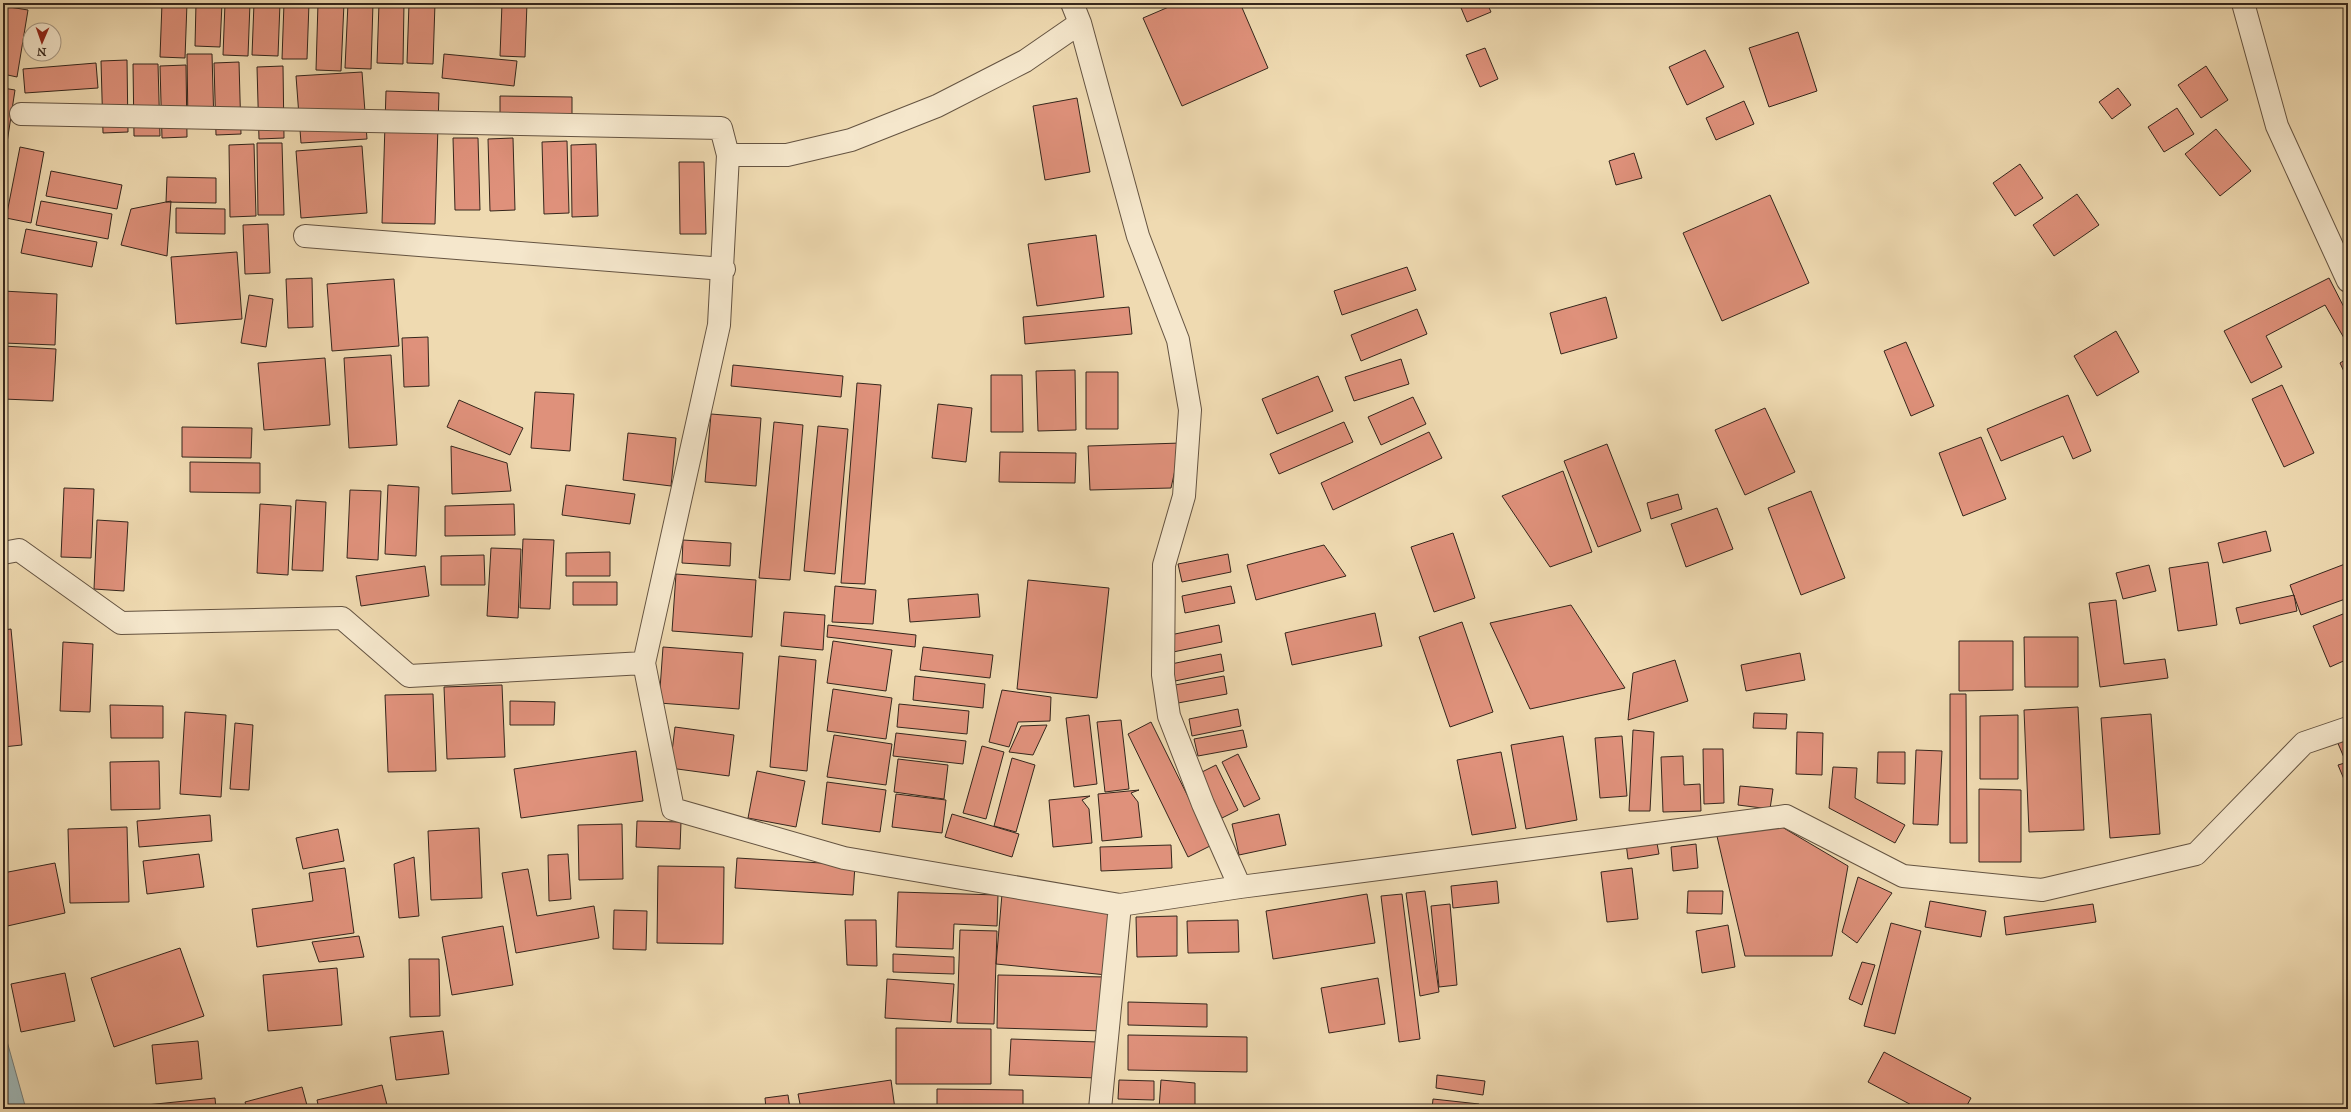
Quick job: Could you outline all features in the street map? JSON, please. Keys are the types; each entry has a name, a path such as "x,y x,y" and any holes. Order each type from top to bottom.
{"street":[{"path":"1072,3 1080,23 1138,236 1178,340 1190,410 1184,496 1164,565 1164,675 1169,716 1202,804 1240,887"},
{"path":"2243,3 2277,126 2348,281"},
{"path":"728,155 787,155 851,140 937,106 1012,68 1080,23"},
{"path":"21,114 721,128 728,155 724,269 720,325 644,663 673,810 844,858 1120,905 1240,887 1786,816 1903,876 2042,890 2196,854 2304,742 2348,728"},
{"path":"305,236 724,269"},
{"path":"3,553 19,550 121,623 342,618 409,676 644,663"},
{"path":"1100,1109 1120,905"}],"water":[{"path":"3,1027 26,1109 3,1109"}],"building":[{"path":"162,3 187,3 185,58 160,57"},
{"path":"196,3 222,3 220,47 195,46"},
{"path":"225,3 250,3 248,56 223,55"},
{"path":"254,3 280,3 278,56 252,55"},
{"path":"284,3 309,3 307,59 282,59"},
{"path":"318,3 344,3 341,71 316,70"},
{"path":"348,3 373,3 371,69 345,68"},
{"path":"379,3 404,3 403,64 377,63"},
{"path":"409,3 435,3 433,64 407,63"},
{"path":"502,3 527,3 525,57 500,56"},
{"path":"1178,3 1240,3 1268,68 1182,106 1143,18"},
{"path":"1459,3 1487,3 1491,12 1467,22"},
{"path":"3,6 28,10 26,22 22,22 22,47 17,77 3,74"},
{"path":"1798,32 1817,91 1769,107 1749,48"},
{"path":"1485,48 1498,79 1480,87 1466,55"},
{"path":"1705,50 1724,87 1687,105 1669,67"},
{"path":"187,54 212,54 214,126 188,126"},
{"path":"444,54 517,61 514,86 442,78"},
{"path":"127,60 128,132 103,133 101,61"},
{"path":"239,62 241,134 216,135 214,63"},
{"path":"96,63 98,88 25,93 23,69"},
{"path":"133,64 158,64 160,136 134,136"},
{"path":"186,65 187,137 162,138 160,66"},
{"path":"283,66 284,138 259,139 257,67"},
{"path":"2206,66 2228,100 2201,118 2178,85"},
{"path":"362,72 367,139 301,143 296,76"},
{"path":"3,88 15,90 5,156 3,156"},
{"path":"2118,88 2131,105 2112,119 2099,102"},
{"path":"386,91 439,93 435,224 382,223"},
{"path":"500,96 572,97 572,122 500,121"},
{"path":"1077,98 1090,172 1045,180 1033,106"},
{"path":"1744,101 1754,124 1716,140 1706,118"},
{"path":"2177,108 2194,134 2164,152 2148,127"},
{"path":"2216,129 2251,171 2220,196 2185,154"},
{"path":"453,138 478,138 480,210 455,210"},
{"path":"513,138 515,210 490,211 488,139"},
{"path":"567,141 569,213 544,214 542,142"},
{"path":"257,143 282,143 284,215 258,215"},
{"path":"254,144 256,216 230,217 229,145"},
{"path":"596,144 598,216 572,217 571,145"},
{"path":"362,146 367,213 301,218 296,151"},
{"path":"20,147 44,152 31,223 6,218"},
{"path":"1634,153 1642,178 1616,185 1609,161"},
{"path":"679,162 704,162 706,234 680,234"},
{"path":"2020,164 2043,198 2015,216 1993,183"},
{"path":"51,171 122,185 117,209 46,196"},
{"path":"167,177 216,178 216,203 166,202"},
{"path":"2077,194 2099,225 2054,256 2033,225"},
{"path":"1770,195 1809,283 1722,321 1683,233"},
{"path":"41,201 112,214 108,239 36,225"},
{"path":"171,201 167,256 121,245 131,209"},
{"path":"176,208 225,209 225,234 176,233"},
{"path":"268,224 270,273 245,274 243,225"},
{"path":"26,229 97,242 92,267 21,253"},
{"path":"1096,235 1104,297 1037,306 1028,244"},
{"path":"237,252 242,319 176,324 171,257"},
{"path":"1407,267 1416,290 1342,315 1334,291"},
{"path":"312,278 313,327 288,328 286,279"},
{"path":"2329,278 2348,315 2348,345 2325,305 2266,336 2282,367 2251,383 2224,331"},
{"path":"394,279 399,346 332,351 327,284"},
{"path":"3,291 57,294 55,345 3,343"},
{"path":"249,295 273,299 266,347 241,343"},
{"path":"1606,297 1617,338 1561,354 1550,313"},
{"path":"1129,307 1132,334 1025,344 1023,317"},
{"path":"1417,309 1427,334 1361,361 1351,335"},
{"path":"2116,331 2139,372 2097,396 2074,356"},
{"path":"428,337 429,386 404,387 402,338"},
{"path":"1906,342 1934,406 1911,416 1884,351"},
{"path":"3,346 56,349 53,401 3,399"},
{"path":"391,355 397,445 349,448 344,358"},
{"path":"325,358 330,425 264,430 258,363"},
{"path":"2348,358 2348,380 2340,363"},
{"path":"1401,359 1409,384 1354,401 1345,377"},
{"path":"733,365 843,376 841,397 731,386"},
{"path":"1075,370 1076,430 1038,431 1036,371"},
{"path":"1086,372 1118,372 1118,429 1086,429"},
{"path":"991,375 1022,375 1023,432 991,432"},
{"path":"1318,376 1333,411 1277,434 1262,399"},
{"path":"857,383 881,385 865,584 841,583"},
{"path":"2282,385 2314,453 2284,467 2252,399"},
{"path":"535,392 574,394 570,451 531,448"},
{"path":"2068,395 2091,451 2073,459 2063,436 2001,461 1987,429"},
{"path":"1413,397 1426,424 1381,445 1368,417"},
{"path":"459,400 523,428 510,455 447,427"},
{"path":"938,404 972,408 966,462 932,458"},
{"path":"1765,408 1795,472 1745,495 1715,430"},
{"path":"711,414 761,418 756,486 705,482"},
{"path":"774,422 803,425 790,580 759,578"},
{"path":"1344,422 1353,442 1279,474 1270,454"},
{"path":"818,426 848,429 835,574 804,571"},
{"path":"182,427 252,428 251,458 182,457"},
{"path":"1429,432 1442,458 1333,510 1321,483"},
{"path":"628,433 676,438 671,486 623,480"},
{"path":"1981,437 2006,499 1963,516 1939,453"},
{"path":"1181,443 1171,488 1090,490 1088,446"},
{"path":"1607,444 1641,531 1598,547 1564,461"},
{"path":"451,446 507,463 511,491 452,494"},
{"path":"1000,452 1076,453 1075,483 999,482"},
{"path":"190,462 260,463 260,493 190,492"},
{"path":"1563,471 1592,552 1550,567 1502,496"},
{"path":"388,485 419,487 416,556 385,554"},
{"path":"566,485 635,494 630,524 562,515"},
{"path":"64,488 94,489 91,558 61,557"},
{"path":"350,490 381,491 378,560 347,558"},
{"path":"1811,491 1845,578 1801,595 1768,508"},
{"path":"1678,494 1682,509 1651,519 1647,503"},
{"path":"296,500 326,502 323,571 292,570"},
{"path":"260,504 291,506 288,575 257,573"},
{"path":"514,504 515,535 445,536 445,506"},
{"path":"1717,508 1733,549 1686,567 1671,524"},
{"path":"97,520 128,522 124,591 94,589"},
{"path":"2266,531 2271,551 2223,563 2218,543"},
{"path":"1453,533 1475,598 1434,612 1411,547"},
{"path":"523,539 554,540 550,609 520,608"},
{"path":"683,540 731,543 730,566 682,563"},
{"path":"1324,545 1346,576 1256,600 1247,565"},
{"path":"491,548 521,549 518,618 487,616"},
{"path":"610,552 610,576 566,576 566,553"},
{"path":"1228,554 1231,572 1182,582 1178,564"},
{"path":"484,555 485,585 441,585 441,556"},
{"path":"2208,562 2217,625 2178,631 2169,568"},
{"path":"2345,564 2348,571 2348,598 2301,615 2290,585"},
{"path":"2149,565 2156,591 2123,599 2116,573"},
{"path":"425,566 429,596 361,606 356,576"},
{"path":"676,574 756,580 752,637 672,631"},
{"path":"1028,580 1109,588 1097,698 1017,689"},
{"path":"573,582 617,582 617,605 573,605"},
{"path":"835,586 876,590 873,624 832,622"},
{"path":"1231,586 1235,603 1185,613 1182,596"},
{"path":"978,594 980,617 910,622 908,599"},
{"path":"2294,595 2297,611 2240,624 2236,608"},
{"path":"2116,600 2124,664 2165,659 2168,678 2100,687 2089,603"},
{"path":"1571,605 1625,688 1530,709 1490,623"},
{"path":"784,612 825,615 823,650 781,646"},
{"path":"2348,612 2348,659 2330,667 2313,626"},
{"path":"1375,613 1382,646 1292,665 1285,633"},
{"path":"1462,622 1493,712 1450,727 1419,637"},
{"path":"828,625 916,635 915,647 827,637"},
{"path":"1219,625 1222,642 1173,652 1170,635"},
{"path":"11,629 22,745 3,747 3,630"},
{"path":"2024,637 2078,637 2078,687 2025,687"},
{"path":"833,641 892,650 886,691 827,683"},
{"path":"1959,641 2013,641 2013,690 1959,691"},
{"path":"63,642 93,644 90,712 60,711"},
{"path":"663,647 743,653 739,709 659,703"},
{"path":"923,647 993,655 990,678 920,670"},
{"path":"1800,653 1805,680 1746,691 1741,665"},
{"path":"1221,654 1224,671 1175,681 1171,664"},
{"path":"779,656 816,660 807,771 770,767"},
{"path":"1675,660 1688,701 1628,720 1633,673"},
{"path":"915,676 985,684 983,708 913,700"},
{"path":"1224,676 1227,694 1178,703 1175,685"},
{"path":"502,685 505,757 447,759 444,687"},
{"path":"833,689 892,698 886,739 827,731"},
{"path":"1002,690 1051,697 1050,721 1018,722 1009,747 989,742"},
{"path":"433,694 436,771 388,772 385,695"},
{"path":"1950,694 1966,694 1967,843 1950,843"},
{"path":"510,701 555,702 554,725 510,725"},
{"path":"899,704 969,711 967,734 897,727"},
{"path":"110,705 163,706 163,738 111,738"},
{"path":"2078,707 2084,830 2029,832 2024,710"},
{"path":"1238,709 1241,726 1192,736 1189,719"},
{"path":"185,712 226,715 221,797 180,794"},
{"path":"1754,713 1787,714 1786,729 1753,728"},
{"path":"2151,714 2160,834 2110,838 2101,718"},
{"path":"1089,715 1097,784 1074,787 1066,718"},
{"path":"2018,715 2018,779 1980,779 1980,716"},
{"path":"1121,720 1129,789 1105,792 1097,722"},
{"path":"1151,722 1212,845 1188,857 1128,734"},
{"path":"235,723 253,725 249,790 230,789"},
{"path":"1047,725 1033,755 1009,752 1021,726"},
{"path":"675,727 734,735 729,776 670,768"},
{"path":"1243,730 1247,747 1198,756 1194,739"},
{"path":"1633,730 1654,732 1650,811 1629,811"},
{"path":"1797,732 1823,733 1822,775 1796,774"},
{"path":"896,733 966,741 963,764 893,756"},
{"path":"834,735 892,744 886,785 827,777"},
{"path":"1563,736 1577,820 1526,829 1511,745"},
{"path":"1622,736 1627,796 1600,798 1595,738"},
{"path":"2348,737 2348,759 2345,760 2337,741"},
{"path":"982,746 1004,752 986,819 963,813"},
{"path":"1703,749 1723,749 1724,803 1704,804"},
{"path":"1916,750 1942,751 1938,825 1913,824"},
{"path":"636,751 643,801 521,818 514,769"},
{"path":"1501,752 1516,828 1472,835 1457,760"},
{"path":"1878,752 1905,752 1905,784 1877,783"},
{"path":"1238,754 1260,799 1244,807 1222,762"},
{"path":"1683,756 1684,785 1700,784 1701,811 1663,812 1661,757"},
{"path":"1012,758 1035,765 1016,832 994,826"},
{"path":"898,759 948,765 944,799 894,792"},
{"path":"159,761 160,809 111,810 110,762"},
{"path":"2348,762 2348,784 2346,784 2338,765"},
{"path":"1216,765 1238,810 1222,818 1200,773"},
{"path":"1833,767 1857,768 1855,798 1905,825 1895,843 1829,808"},
{"path":"757,771 805,781 796,827 748,818"},
{"path":"827,782 886,790 880,832 822,824"},
{"path":"1740,786 1773,789 1770,809 1738,805"},
{"path":"1979,789 2021,790 2021,862 1979,862"},
{"path":"1139,790 1131,793 1138,802 1142,837 1102,841 1098,794"},
{"path":"896,794 946,800 942,833 892,827"},
{"path":"1090,796 1082,800 1089,809 1092,843 1053,847 1049,800"},
{"path":"952,814 1019,834 1012,857 945,837"},
{"path":"1279,814 1286,845 1239,855 1232,824"},
{"path":"210,815 212,841 139,847 137,821"},
{"path":"637,821 681,822 680,849 636,847"},
{"path":"622,824 623,879 579,880 578,825"},
{"path":"127,827 129,902 70,903 68,829"},
{"path":"1782,827 1848,866 1832,956 1745,956 1716,832"},
{"path":"479,828 482,898 431,900 428,831"},
{"path":"338,829 344,861 303,869 296,838"},
{"path":"1656,838 1659,854 1628,859 1626,843"},
{"path":"1696,844 1698,868 1673,871 1671,847"},
{"path":"1171,845 1172,868 1101,871 1100,847"},
{"path":"199,854 204,887 147,894 143,861"},
{"path":"568,854 571,899 549,901 548,855"},
{"path":"414,857 419,916 399,918 394,864"},
{"path":"737,858 855,865 853,895 735,888"},
{"path":"55,863 65,913 3,927 3,873"},
{"path":"658,866 724,867 723,944 657,943"},
{"path":"345,868 354,933 257,947 252,909 313,901 309,873"},
{"path":"1632,868 1638,919 1607,922 1601,872"},
{"path":"528,869 537,916 594,906 599,938 516,953 502,873"},
{"path":"1858,877 1892,893 1857,943 1842,932"},
{"path":"1497,881 1499,903 1453,908 1451,886"},
{"path":"1425,891 1439,992 1420,996 1406,893"},
{"path":"1688,891 1723,891 1722,914 1687,913"},
{"path":"898,892 998,895 997,926 954,924 953,949 896,947"},
{"path":"1002,894 1114,905 1107,975 996,964"},
{"path":"1367,894 1375,943 1273,959 1266,911"},
{"path":"1402,894 1420,1039 1399,1042 1381,896"},
{"path":"1930,901 1986,911 1981,937 1925,927"},
{"path":"1450,904 1457,985 1439,987 1431,906"},
{"path":"2093,904 2096,922 2006,935 2004,917"},
{"path":"614,910 647,911 646,950 613,949"},
{"path":"1177,916 1177,956 1137,957 1136,917"},
{"path":"845,920 876,920 877,966 847,965"},
{"path":"1238,920 1239,952 1188,953 1187,921"},
{"path":"1891,923 1921,931 1895,1034 1864,1026"},
{"path":"1728,925 1735,967 1702,973 1696,931"},
{"path":"503,926 513,985 452,995 442,937"},
{"path":"960,930 997,931 994,1024 957,1023"},
{"path":"359,936 364,957 319,962 312,942"},
{"path":"180,948 204,1016 114,1047 91,978"},
{"path":"893,954 954,957 954,974 893,972"},
{"path":"409,959 439,959 440,1016 410,1017"},
{"path":"1862,962 1875,965 1862,1005 1849,999"},
{"path":"337,968 342,1025 268,1031 263,975"},
{"path":"65,973 75,1021 21,1032 11,984"},
{"path":"998,975 1106,977 1105,1031 997,1028"},
{"path":"1378,978 1385,1024 1329,1033 1321,988"},
{"path":"887,979 954,984 951,1022 885,1018"},
{"path":"1128,1002 1207,1004 1207,1027 1128,1025"},
{"path":"896,1028 991,1029 991,1084 896,1084"},
{"path":"443,1031 449,1074 396,1080 390,1037"},
{"path":"1128,1035 1247,1037 1247,1072 1128,1070"},
{"path":"1011,1039 1098,1042 1097,1078 1009,1075"},
{"path":"198,1041 202,1079 156,1084 152,1045"},
{"path":"1884,1052 1971,1098 1965,1109 1919,1109 1868,1082"},
{"path":"1437,1075 1485,1081 1483,1095 1436,1088"},
{"path":"891,1080 895,1109 801,1109 798,1094"},
{"path":"1119,1080 1154,1081 1154,1100 1118,1099"},
{"path":"1161,1080 1195,1083 1195,1109 1159,1109"},
{"path":"382,1085 388,1109 319,1109 317,1100"},
{"path":"302,1087 308,1109 247,1109 245,1102"},
{"path":"937,1089 1023,1090 1023,1109 937,1109"},
{"path":"788,1095 790,1109 766,1109 765,1098"},
{"path":"215,1098 216,1109 136,1109 136,1106"},
{"path":"1433,1099 1479,1104 1479,1109 1432,1109"}]}
